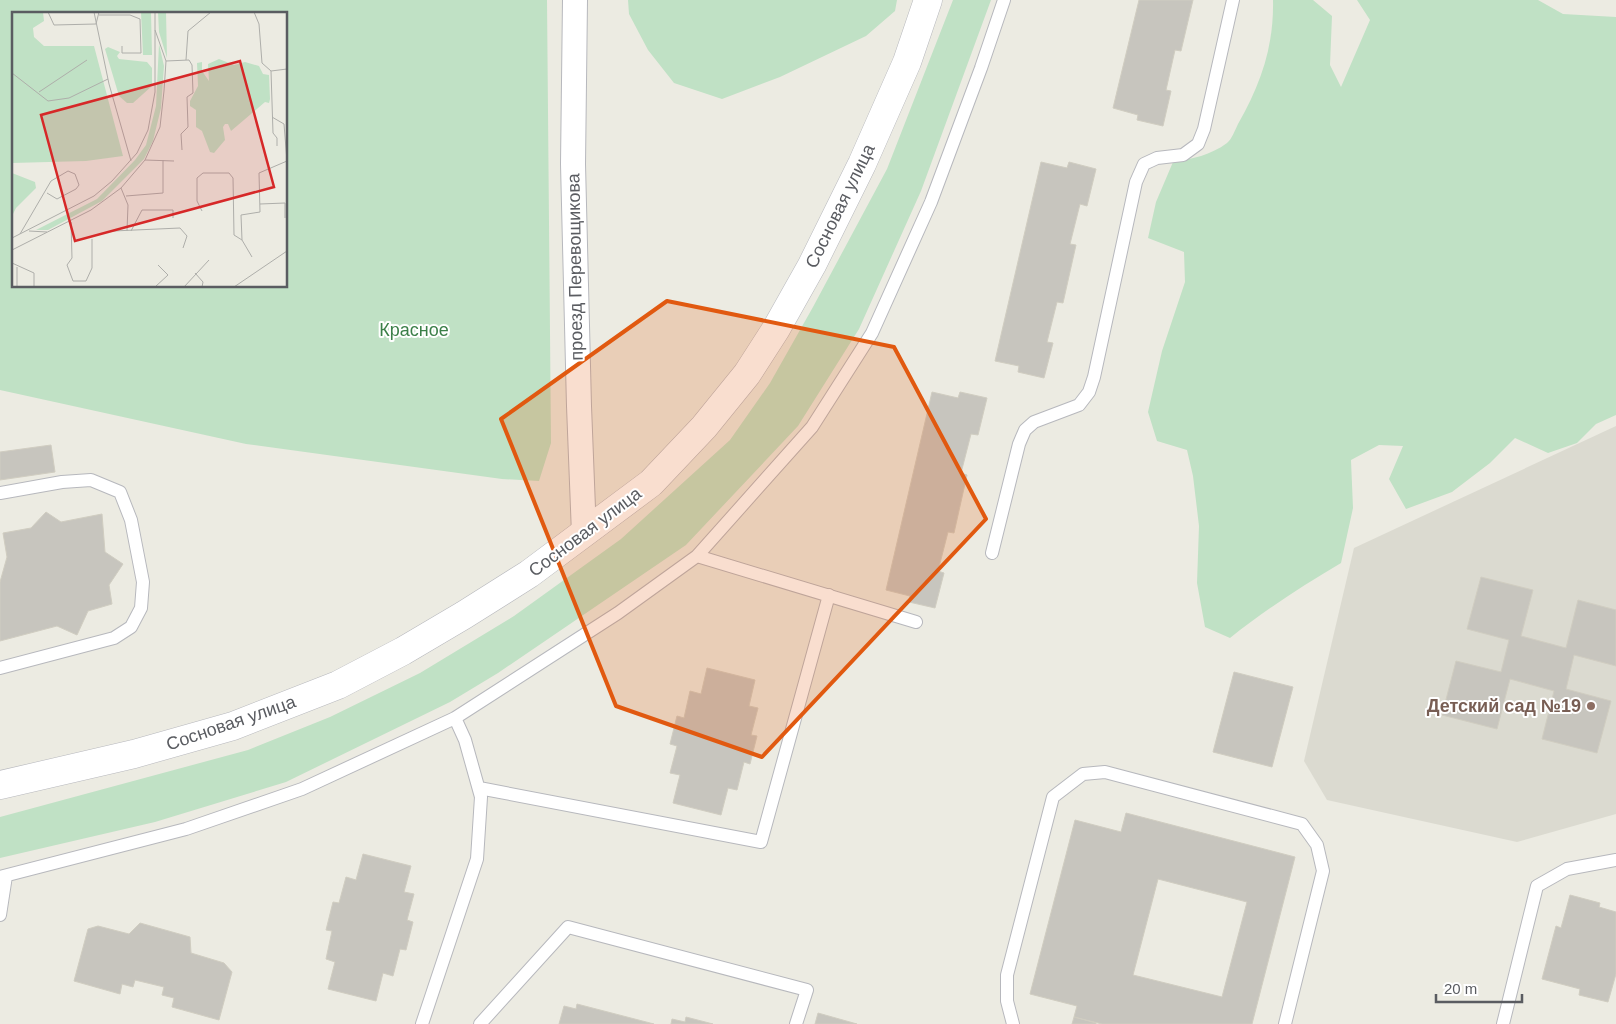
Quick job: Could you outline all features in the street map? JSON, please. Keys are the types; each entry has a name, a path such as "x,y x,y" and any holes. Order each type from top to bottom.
{"street":[{"name":"проезд Перевощикова","path":"575,0 573,164 584,534"},
{"name":"Сосновая улица","path":"0,785 134,754 233,726 338,685 403,651 528,574 584,534 651,482 704,428 747,374 776,329 812,265 862,164 907,62 928,0"}],"lane":[{"path":"0,915 3,877 186,829 302,789 455,718 618,613 697,556 812,426 872,332 931,202 1004,0"},
{"path":"992,553 1019,444 1025,430 1034,422 1079,405 1089,392 1136,182 1144,164 1157,158 1183,155 1198,144 1204,129 1233,0"},
{"path":"0,493 62,482 91,480 120,492 131,520 144,582 141,608 132,627 126,631 114,638 0,668"},
{"path":"697,556 916,622"},
{"path":"479,788 761,842 829,595"},
{"path":"422,1024 477,859 481,797 465,740 455,718"},
{"path":"1013,1024 1006,1001 1007,975 1053,796 1083,774 1106,772 1302,824 1318,845 1323,872 1285,1024"},
{"path":"1503,1024 1537,886 1567,869 1616,860"},
{"path":"480,1024 568,927 807,990 796,1024"}],"highlighted area":[{"path":"667,301 894,347 986,519 762,757 616,706 501,419"}],"shaded area":[{"path":"1616,426 1616,814 1517,842 1327,800 1304,761 1354,548"}],"green space":[{"name":"Красное","path":"0,0 547,0 551,443 539,481 502,479 246,444 0,390"},
{"path":"628,0 897,0 895,11 866,36 780,77 722,99 674,83 648,50 629,14"},
{"path":"953,0 991,0 921,191 859,329 798,426 686,545 498,673 450,702 286,782 155,822 0,858 0,817 248,750 330,717 420,673 514,616 621,539 730,440 770,383 887,169"},
{"path":"1273,0 1313,0 1332,16 1330,65 1341,87 1370,20 1357,0 1538,0 1563,14 1616,17 1616,415 1596,424 1577,443 1548,453 1515,438 1490,463 1452,492 1406,509 1389,479 1403,446 1379,445 1351,460 1353,508 1341,563 1312,580 1230,638 1205,627 1197,583 1199,526 1193,476 1187,450 1157,441 1148,412 1162,351 1185,282 1184,252 1148,238 1156,202 1173,162 1194,158 1214,151 1227,143 1233,134 1253,94 1264,64 1271,33"}],"building":[{"path":"1139,0 1193,0 1181,51 1175,50 1166,90 1171,91 1163,126 1137,120 1138,115 1113,108"},
{"path":"1041,162 1067,168 1069,162 1096,169 1087,206 1080,204 1070,244 1076,245 1063,303 1057,302 1047,342 1053,343 1044,378 1018,372 1019,366 995,361"},
{"path":"932,392 958,398 960,392 987,398 978,435 971,434 961,473 967,475 954,533 948,532 938,571 944,573 935,608 909,602 910,596 886,590"},
{"path":"51,445 55,472 0,480 0,452"},
{"path":"46,512 61,522 102,514 105,552 123,564 109,585 112,604 88,611 77,635 57,626 0,641 0,582 7,557 3,533 31,528"},
{"path":"1481,577 1533,590 1521,636 1566,648 1578,600 1616,610 1616,666 1574,655 1566,689 1611,701 1597,753 1542,739 1554,691 1510,679 1497,729 1442,715 1456,661 1501,672 1509,640 1467,629"},
{"path":"707,668 755,680 749,706 758,708 751,735 757,736 750,764 744,762 737,790 728,788 721,815 673,803 680,775 670,773 677,746 670,744 677,716 684,718 690,691 701,694"},
{"path":"1234,672 1293,687 1272,767 1213,752"},
{"path":"1126,813 1295,857 1252,1024 1102,1024 1074,1017 1077,1006 1030,994 1075,820 1121,832","holes":["1158,879 1247,902 1222,997 1133,975"]},
{"path":"363,854 411,866 404,892 414,894 407,920 413,922 406,950 400,949 393,976 383,973 376,1001 328,989 335,962 326,959 332,931 326,930 333,902 339,903 346,877 356,880"},
{"path":"1570,895 1600,903 1599,907 1616,912 1616,974 1608,1002 1579,995 1580,989 1542,979 1556,926 1561,928"},
{"path":"140,923 190,937 191,953 224,963 232,972 219,1020 172,1007 174,998 162,995 164,987 135,980 133,987 122,984 120,994 74,981 88,929 98,926 129,934"},
{"path":"577,1004 654,1024 559,1024 564,1006 576,1009"},
{"path":"818,1013 857,1024 815,1024"},
{"path":"686,1017 713,1024 671,1024 672,1019 685,1022"},
{"path":"1074,1017 1096,1023 1096,1024 1072,1024"}],"place":[{"name":"Детский сад №19","path":"1591,706"}]}
